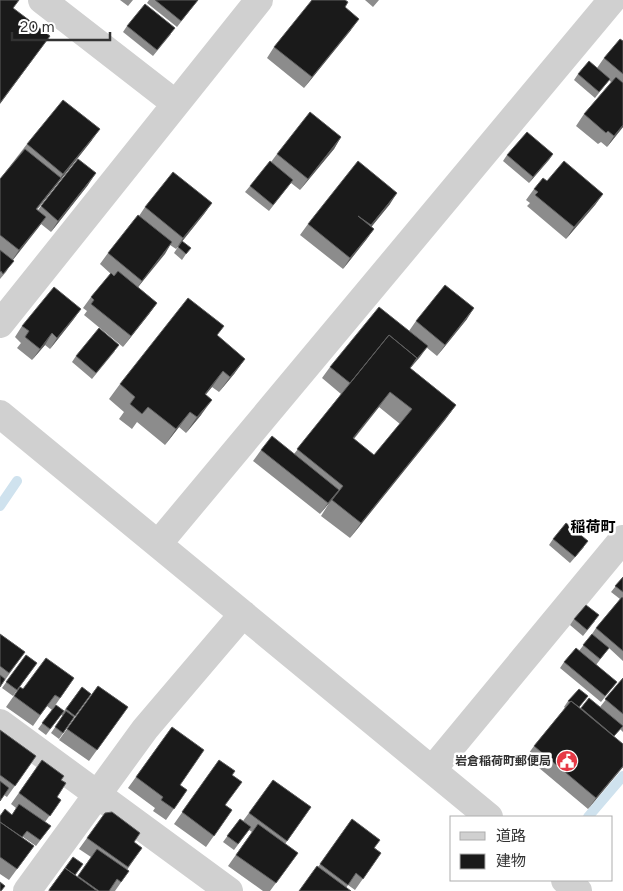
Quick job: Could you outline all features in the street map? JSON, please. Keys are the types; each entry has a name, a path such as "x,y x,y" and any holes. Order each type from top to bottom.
{"street":[{"path":"42,0 176,104"},
{"path":"0,324 259,0"},
{"path":"158,544 612,0"},
{"path":"0,414 488,816"},
{"path":"432,770 623,539"},
{"path":"26,891 145,729 243,614"},
{"path":"0,723 97,794 212,886"},
{"path":"566,881 578,891"}],"building":[{"path":"0,0 19,0 13,8 50,36 0,103"},
{"path":"155,0 198,0 181,21"},
{"path":"312,0 345,0 348,2 345,7 359,19 312,77 274,47"},
{"path":"145,4 175,28 157,50 127,26"},
{"path":"620,39 623,41 623,74 604,58"},
{"path":"589,61 610,79 599,92 578,74"},
{"path":"616,77 623,83 623,125 614,136 608,131 606,133 584,114"},
{"path":"63,100 100,129 63,174 27,144"},
{"path":"310,112 341,137 308,179 277,154"},
{"path":"527,132 553,154 533,177 507,155"},
{"path":"25,149 61,178 36,209 46,217 19,250 0,235 0,179"},
{"path":"78,159 96,173 58,221 41,206"},
{"path":"270,161 293,180 273,205 250,186"},
{"path":"358,161 397,193 371,225 358,216 374,229 350,258 308,224"},
{"path":"564,161 603,194 574,227 535,195 538,192 534,189 543,178 547,181"},
{"path":"173,172 212,203 183,238 145,207"},
{"path":"138,215 172,242 142,281 108,253"},
{"path":"182,241 191,248 186,254 178,247"},
{"path":"0,250 14,261 3,274 0,272"},
{"path":"118,271 157,303 131,336 91,304 94,300 91,297 111,273 114,276"},
{"path":"445,285 474,308 445,345 416,321"},
{"path":"54,287 81,309 57,338 52,333 40,349 25,337 29,331 22,326"},
{"path":"188,298 224,326 217,335 245,359 230,377 223,371 205,394 212,400 197,417 190,412 176,429 148,407 142,414 130,404 135,397 120,384"},
{"path":"379,307 428,346 415,361 417,358 389,335 350,383 330,367"},
{"path":"99,328 119,345 96,373 76,356"},
{"path":"389,335 417,358 410,368 456,405 361,523 332,500 343,486 297,449","holes":["390,392 412,409 374,455 353,438"]},
{"path":"272,436 339,490 328,503 261,450"},
{"path":"566,523 588,541 575,557 553,539"},
{"path":"623,577 623,592 615,586"},
{"path":"623,598 623,651 596,628"},
{"path":"586,605 599,615 587,630 574,619"},
{"path":"0,634 25,652 9,673 0,666"},
{"path":"592,634 609,648 600,659 583,645"},
{"path":"576,648 617,682 605,696 564,662"},
{"path":"26,655 37,663 17,690 6,682"},
{"path":"46,658 74,678 60,698 55,695 40,715 14,696 20,687 23,689"},
{"path":"0,675 5,679 0,687"},
{"path":"623,678 623,714 605,699"},
{"path":"98,686 128,707 97,750 67,729"},
{"path":"82,687 91,694 75,716 66,709"},
{"path":"579,689 588,696 579,707 568,701"},
{"path":"589,698 623,726 614,736 581,708"},
{"path":"571,701 623,744 623,766 596,798 534,746"},
{"path":"56,705 64,711 50,729 42,723"},
{"path":"66,711 74,717 63,733 55,727"},
{"path":"172,727 204,750 180,785 187,790 174,809 161,800 163,797 136,777"},
{"path":"0,730 36,756 15,786 0,775"},
{"path":"42,760 64,776 61,780 66,783 57,797 61,800 50,816 19,793"},
{"path":"219,760 235,771 232,775 242,782 225,805 232,810 214,836 182,812"},
{"path":"273,780 311,807 287,841 249,813"},
{"path":"0,781 9,788 0,801"},
{"path":"19,804 51,826 40,840 27,831 22,837 0,822 0,816 5,809 12,815"},
{"path":"112,812 140,833 134,842 142,848 128,867 87,838 105,813"},
{"path":"240,819 251,827 238,844 227,836"},
{"path":"352,819 380,840 374,848 381,853 363,879 356,873 348,885 320,864"},
{"path":"0,822 34,846 17,869 0,857"},
{"path":"258,824 298,853 276,883 236,855"},
{"path":"97,849 129,871 121,882 117,879 109,891 99,891 78,876"},
{"path":"73,857 83,864 75,875 65,868"},
{"path":"317,866 351,891 299,891"},
{"path":"65,868 97,891 50,891"},
{"path":"0,882 5,886 1,891 0,891"}],"waterway":[{"path":"0,506 17,481"},
{"path":"589,816 623,776"}],"place":[{"name":"岩倉稲荷町郵便局","path":"567,761"}],"district":[{"name":"稲荷町","path":"593,527"}]}
